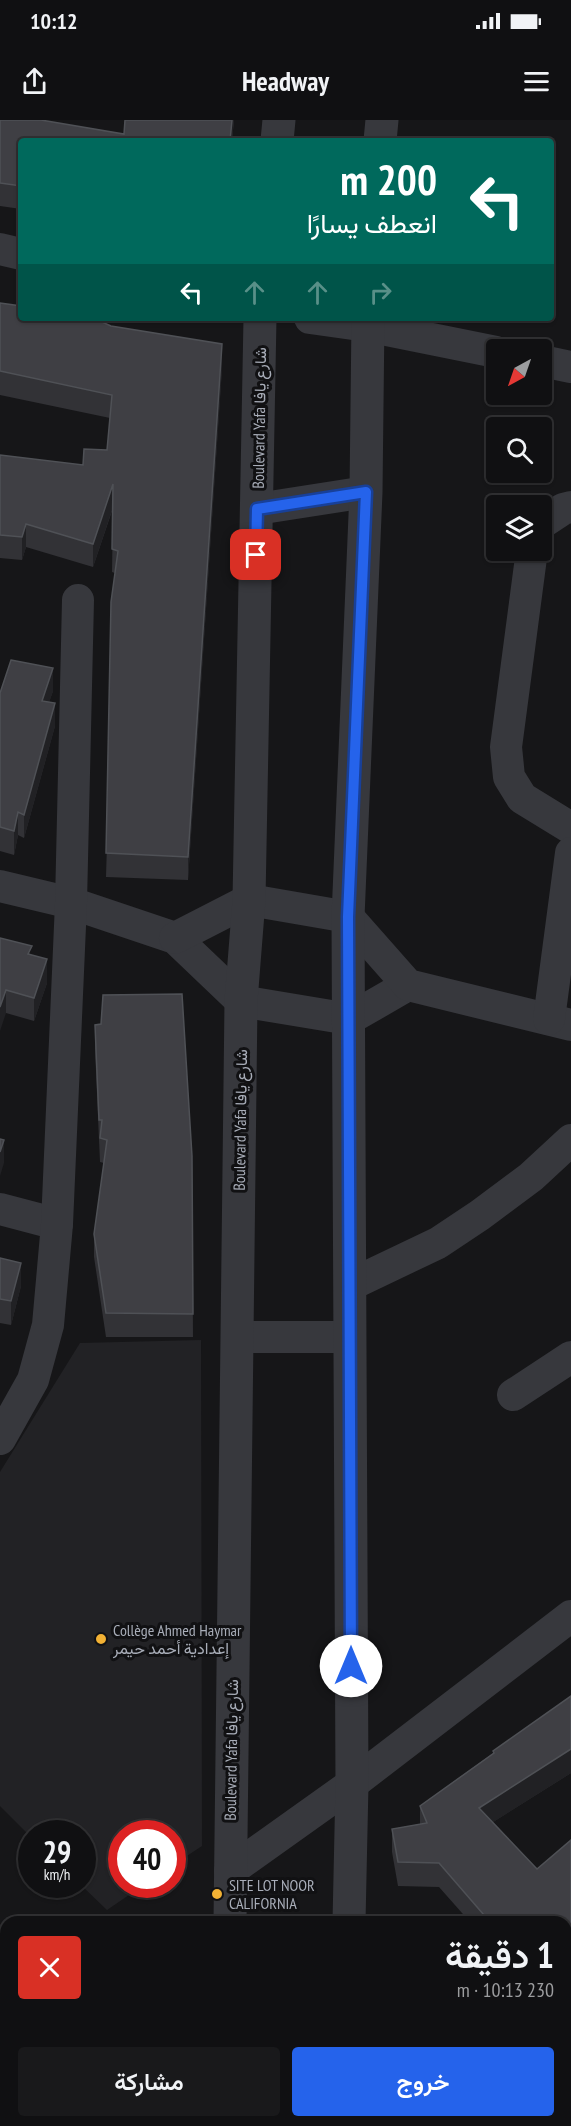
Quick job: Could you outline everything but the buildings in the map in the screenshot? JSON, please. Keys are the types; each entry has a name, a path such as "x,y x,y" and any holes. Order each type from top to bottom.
{"street":[{"path":"277,138 279,120"},
{"path":"380,138 382,120"},
{"path":"0,249 18,253"},
{"name":"Boulevard Yafa شارع يافا","path":"230,1916 241,1001 249,900 260,321"},
{"path":"349,1916 352,1784 348,917 366,492 368,322 486,350"},
{"path":"552,363 571,367"},
{"path":"257,509 366,492"},
{"path":"552,515 563,508 571,507"},
{"path":"531,561 506,747 509,777 522,798 571,828"},
{"path":"0,1439 33,1380 48,1325 57,1224 70,903 78,600"},
{"path":"175,938 249,900 348,917 408,985 560,1022 571,853"},
{"path":"0,886 70,903 175,938 241,1001 349,1019 408,985"},
{"path":"350,1285 438,1243 531,1177 571,1140"},
{"path":"0,1209 57,1224"},
{"path":"238,1337 350,1337"},
{"path":"513,1395 571,1357"},
{"path":"230,1871 352,1784 571,1616"}],"shaded area":[{"name":"Collège Ahmed Haymar إعدادية أحمد حيمر","path":"201,1340 202,1846 186,1856 186,1820 108,1820 108,1898 125,1898 107,1910 95,1898 96,1820 18,1820 18,1824 0,1806 0,1472 80,1343"}],"place":[{"name":"Collège Ahmed Haymar إعدادية أحمد حيمر","path":"101,1639"},
{"name":"SITE LOT NOOR CALIFORNIA","path":"217,1894"}],"route":[{"path":"256,555 257,509 366,492 348,917 351,1666"}]}
